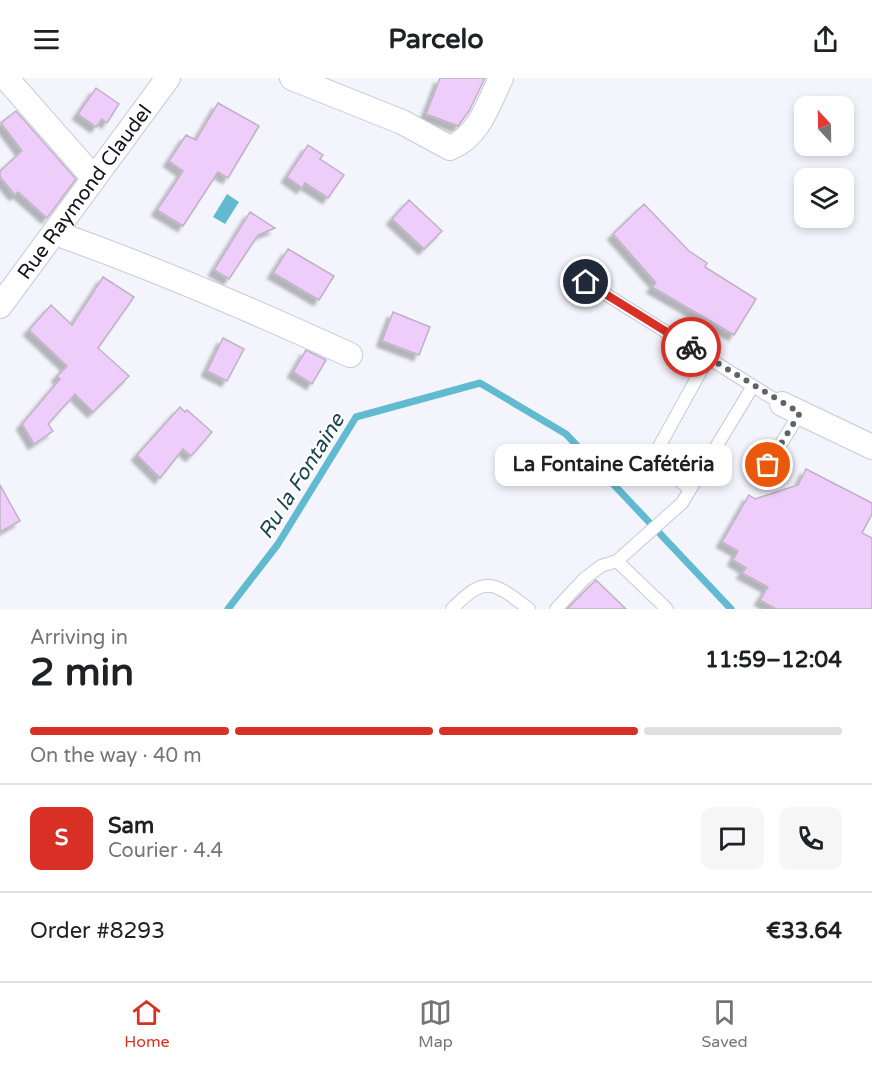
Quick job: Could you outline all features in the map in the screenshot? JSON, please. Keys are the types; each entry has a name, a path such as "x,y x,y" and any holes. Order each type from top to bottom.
{"street":[{"path":"6,78 94,178"},
{"name":"Rue Raymond Claudel","path":"0,306 168,78"},
{"path":"292,78 402,122 450,148 466,141 479,122 501,78"},
{"path":"55,233 192,284 350,355"},
{"path":"791,409 872,447"}],"lane":[{"path":"586,282 791,409 768,465"},
{"path":"690,489 657,464 655,454 708,358"},
{"path":"556,609 584,579 602,566 616,561 682,503 753,386"},
{"path":"616,561 667,609"},
{"path":"452,609 469,591 488,584 503,589 529,609"}],"water":[{"path":"227,194 239,202 225,224 213,217"}],"building":[{"path":"440,78 485,78 469,111 458,126 426,114"},
{"path":"96,88 119,104 107,123 102,119 96,127 78,114"},
{"path":"218,103 259,126 228,178 218,172 183,226 157,210 183,171 169,161 186,135 196,140"},
{"path":"16,111 76,179 47,218 18,192 15,195 0,177 0,171 22,151 1,123"},
{"path":"308,145 323,155 320,159 344,175 328,198 305,183 302,188 287,177"},
{"path":"409,200 442,231 424,249 392,219"},
{"path":"644,204 689,251 707,263 705,267 756,299 734,335 652,287 656,283 613,234"},
{"path":"250,212 275,228 258,235 229,279 214,270"},
{"path":"288,249 334,276 319,300 273,273"},
{"path":"103,277 134,297 98,348 129,376 93,412 75,394 48,424 53,431 34,444 22,424 60,379 57,376 67,366 29,330 51,305 72,325"},
{"path":"393,312 430,327 419,355 382,341"},
{"path":"223,338 244,349 227,381 207,371"},
{"path":"306,350 326,360 312,384 293,372"},
{"path":"180,407 185,412 187,410 212,432 191,456 183,449 160,478 137,455"},
{"path":"806,469 872,503 872,514 862,533 872,538 872,609 776,609 760,600 768,587 742,573 746,568 733,560 738,551 722,542 749,495 755,499 798,485"},
{"path":"0,485 20,521 0,532"},
{"path":"596,580 626,609 567,609"}],"waterway":[{"name":"Ru la Fontaine","path":"228,609 278,544 356,417 480,383 566,434 731,609"}],"way so far":[{"path":"691,347 800,413 768,465"}],"place":[{"name":"La Fontaine Cafétéria","path":"768,465"}],"route":[{"path":"586,282 691,347"}]}
